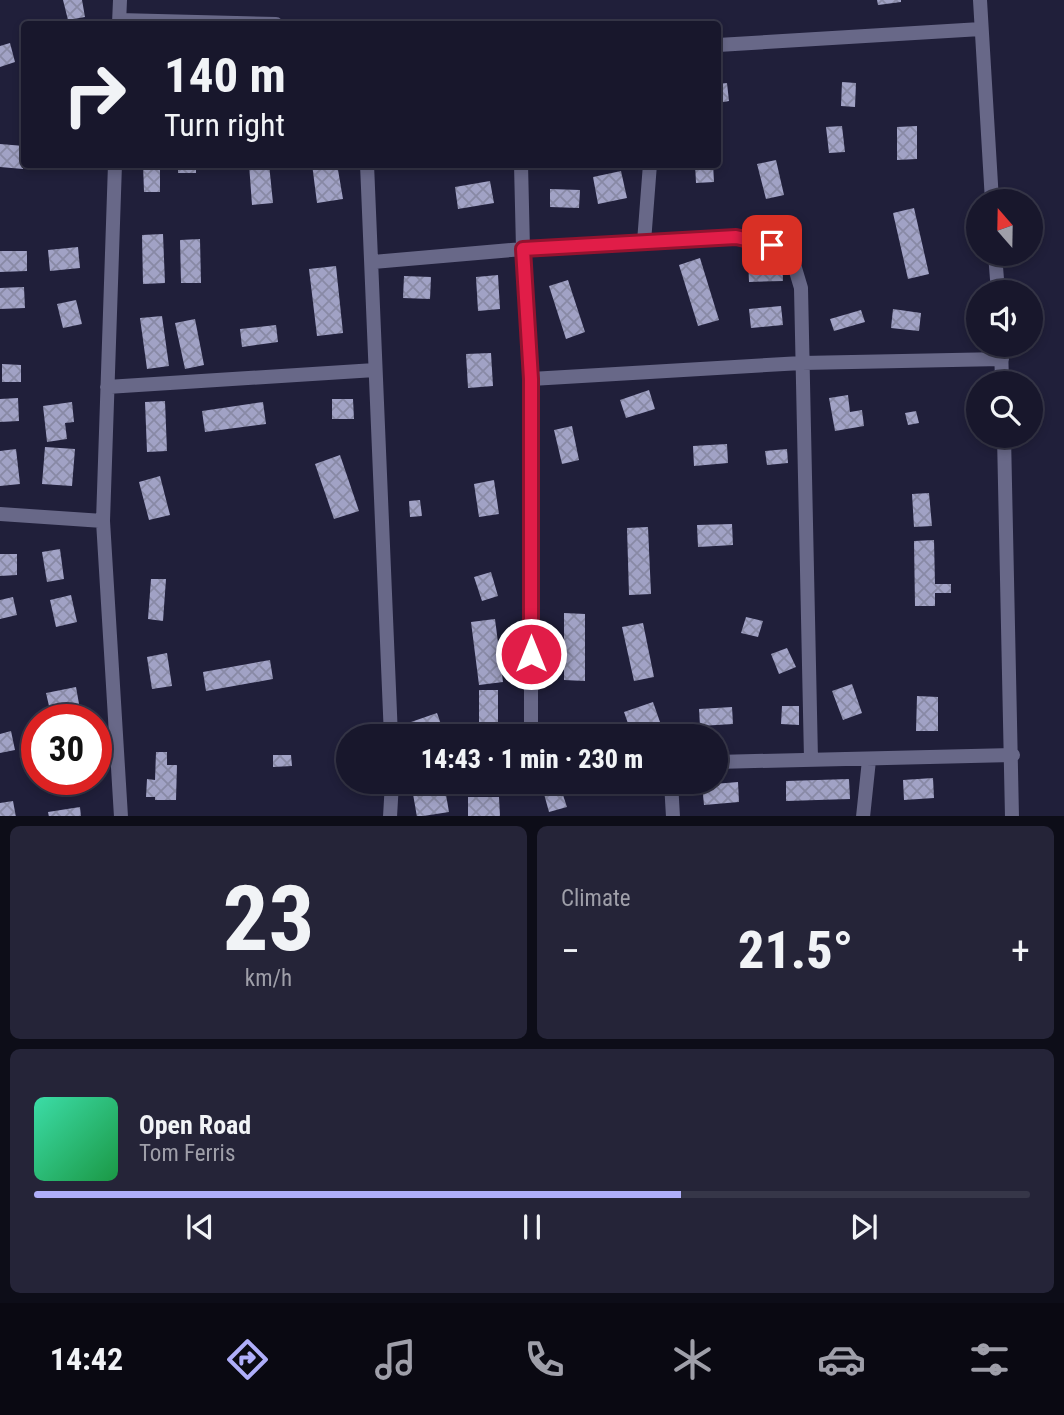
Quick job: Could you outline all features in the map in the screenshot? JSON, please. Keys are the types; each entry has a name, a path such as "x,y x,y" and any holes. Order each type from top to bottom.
{"street":[{"path":"119,21 120,0"},
{"path":"980,0 991,189"},
{"path":"721,45 981,29"},
{"path":"115,168 103,521 121,816"},
{"path":"367,168 390,724"},
{"path":"521,168 531,379 531,724"},
{"path":"644,242 650,168"},
{"path":"373,262 523,249 736,237 772,245 792,258 801,288 811,759"},
{"path":"531,379 966,354"},
{"path":"107,387 374,370"},
{"path":"1004,448 1013,755 1012,816"},
{"path":"0,514 103,521"},
{"path":"728,762 1013,755"},
{"path":"863,816 869,760"},
{"path":"390,816 391,794"},
{"path":"672,794 673,816"}],"building":[{"path":"63,0 82,0 85,17 68,20"},
{"path":"877,0 901,0 901,2 878,5"},
{"path":"10,43 15,62 0,67 0,46"},
{"path":"842,82 856,83 855,107 841,106"},
{"path":"727,83 729,101 721,102 721,84"},
{"path":"842,126 845,152 829,153 826,127"},
{"path":"917,126 917,159 897,160 897,127"},
{"path":"0,144 21,146 23,169 0,167"},
{"path":"776,160 784,195 766,199 757,164"},
{"path":"143,168 160,168 160,192 144,192"},
{"path":"178,168 196,168 196,173 178,173"},
{"path":"249,168 269,168 273,203 252,205"},
{"path":"313,168 338,168 343,199 317,203"},
{"path":"695,168 713,168 714,182 696,183"},
{"path":"621,171 627,198 598,204 593,177"},
{"path":"490,181 494,203 458,209 455,187"},
{"path":"550,189 580,190 579,208 550,207"},
{"path":"914,208 929,274 908,279 893,213"},
{"path":"163,234 165,283 143,284 142,235"},
{"path":"200,239 201,283 181,283 180,240"},
{"path":"78,247 80,268 50,271 48,250"},
{"path":"0,251 27,251 27,271 0,272"},
{"path":"782,257 783,281 749,282 748,259"},
{"path":"700,258 719,320 698,326 679,265"},
{"path":"336,266 343,333 317,336 309,269"},
{"path":"498,275 500,309 478,311 476,277"},
{"path":"404,276 431,277 430,299 403,298"},
{"path":"568,280 585,332 566,339 549,286"},
{"path":"24,287 25,308 0,309 0,288"},
{"path":"76,300 82,324 63,328 57,304"},
{"path":"781,306 783,325 751,328 749,309"},
{"path":"893,309 921,313 919,331 891,328"},
{"path":"861,310 865,322 834,331 830,319"},
{"path":"162,316 169,366 147,369 140,318"},
{"path":"195,319 204,365 185,369 175,323"},
{"path":"276,325 278,342 242,347 240,329"},
{"path":"491,353 493,386 468,388 466,354"},
{"path":"2,364 21,365 21,382 2,382"},
{"path":"649,390 655,409 626,418 620,400"},
{"path":"848,395 850,412 862,410 864,426 835,431 829,398"},
{"path":"18,398 19,421 0,422 0,399"},
{"path":"332,399 353,399 354,419 332,419"},
{"path":"165,401 167,451 147,452 145,402"},
{"path":"72,402 74,422 65,423 67,439 47,442 43,406"},
{"path":"263,402 266,424 205,432 202,411"},
{"path":"916,411 919,423 908,425 905,413"},
{"path":"572,426 579,460 562,464 554,430"},
{"path":"727,444 728,463 694,466 693,446"},
{"path":"45,447 75,449 72,486 42,484"},
{"path":"16,449 20,484 0,486 0,451"},
{"path":"787,449 788,463 767,465 765,451"},
{"path":"340,455 359,511 334,519 315,464"},
{"path":"160,476 170,515 149,520 139,482"},
{"path":"494,480 499,514 479,517 474,484"},
{"path":"929,493 932,526 914,527 912,494"},
{"path":"420,500 422,516 410,517 409,501"},
{"path":"732,524 733,545 698,547 697,525"},
{"path":"648,527 651,594 629,595 627,528"},
{"path":"934,540 935,584 951,584 951,593 935,593 935,606 915,606 914,541"},
{"path":"60,549 64,579 47,582 42,552"},
{"path":"0,554 17,554 17,575 0,576"},
{"path":"491,572 498,596 482,601 474,577"},
{"path":"151,579 166,579 163,621 148,619"},
{"path":"71,595 77,622 56,627 50,600"},
{"path":"13,597 17,615 0,619 0,600"},
{"path":"564,613 585,614 585,681 564,680"},
{"path":"746,617 763,621 758,637 741,633"},
{"path":"495,619 503,682 479,685 471,622"},
{"path":"643,623 654,677 634,681 622,627"},
{"path":"787,648 796,667 779,674 771,654"},
{"path":"167,653 172,686 152,689 147,657"},
{"path":"270,660 273,679 206,691 203,672"},
{"path":"852,684 862,713 843,720 832,691"},
{"path":"76,687 79,704 49,704 46,693"},
{"path":"479,690 498,690 498,724 479,724"},
{"path":"917,696 938,697 938,731 916,731"},
{"path":"653,702 660,722 628,724 624,712"},
{"path":"782,706 799,706 799,725 781,724"},
{"path":"732,707 733,724 700,724 699,709"},
{"path":"437,713 441,724 412,724 411,722"},
{"path":"11,731 15,750 0,753 0,734"},
{"path":"156,752 167,752 167,765 177,765 176,800 146,797 147,779 155,780"},
{"path":"273,755 291,755 292,766 273,767"},
{"path":"933,778 934,798 904,800 903,780"},
{"path":"849,779 850,799 786,801 786,781"},
{"path":"738,782 739,802 704,805 703,794 728,794 728,783"},
{"path":"413,794 446,794 449,812 417,816"},
{"path":"544,794 563,794 567,807 549,812"},
{"path":"468,797 499,797 500,816 468,816"},
{"path":"13,801 16,816 0,816 0,803"},
{"path":"80,807 81,816 49,816 48,812"}],"route":[{"path":"531,654 531,379 523,249 736,237 772,245"}]}
